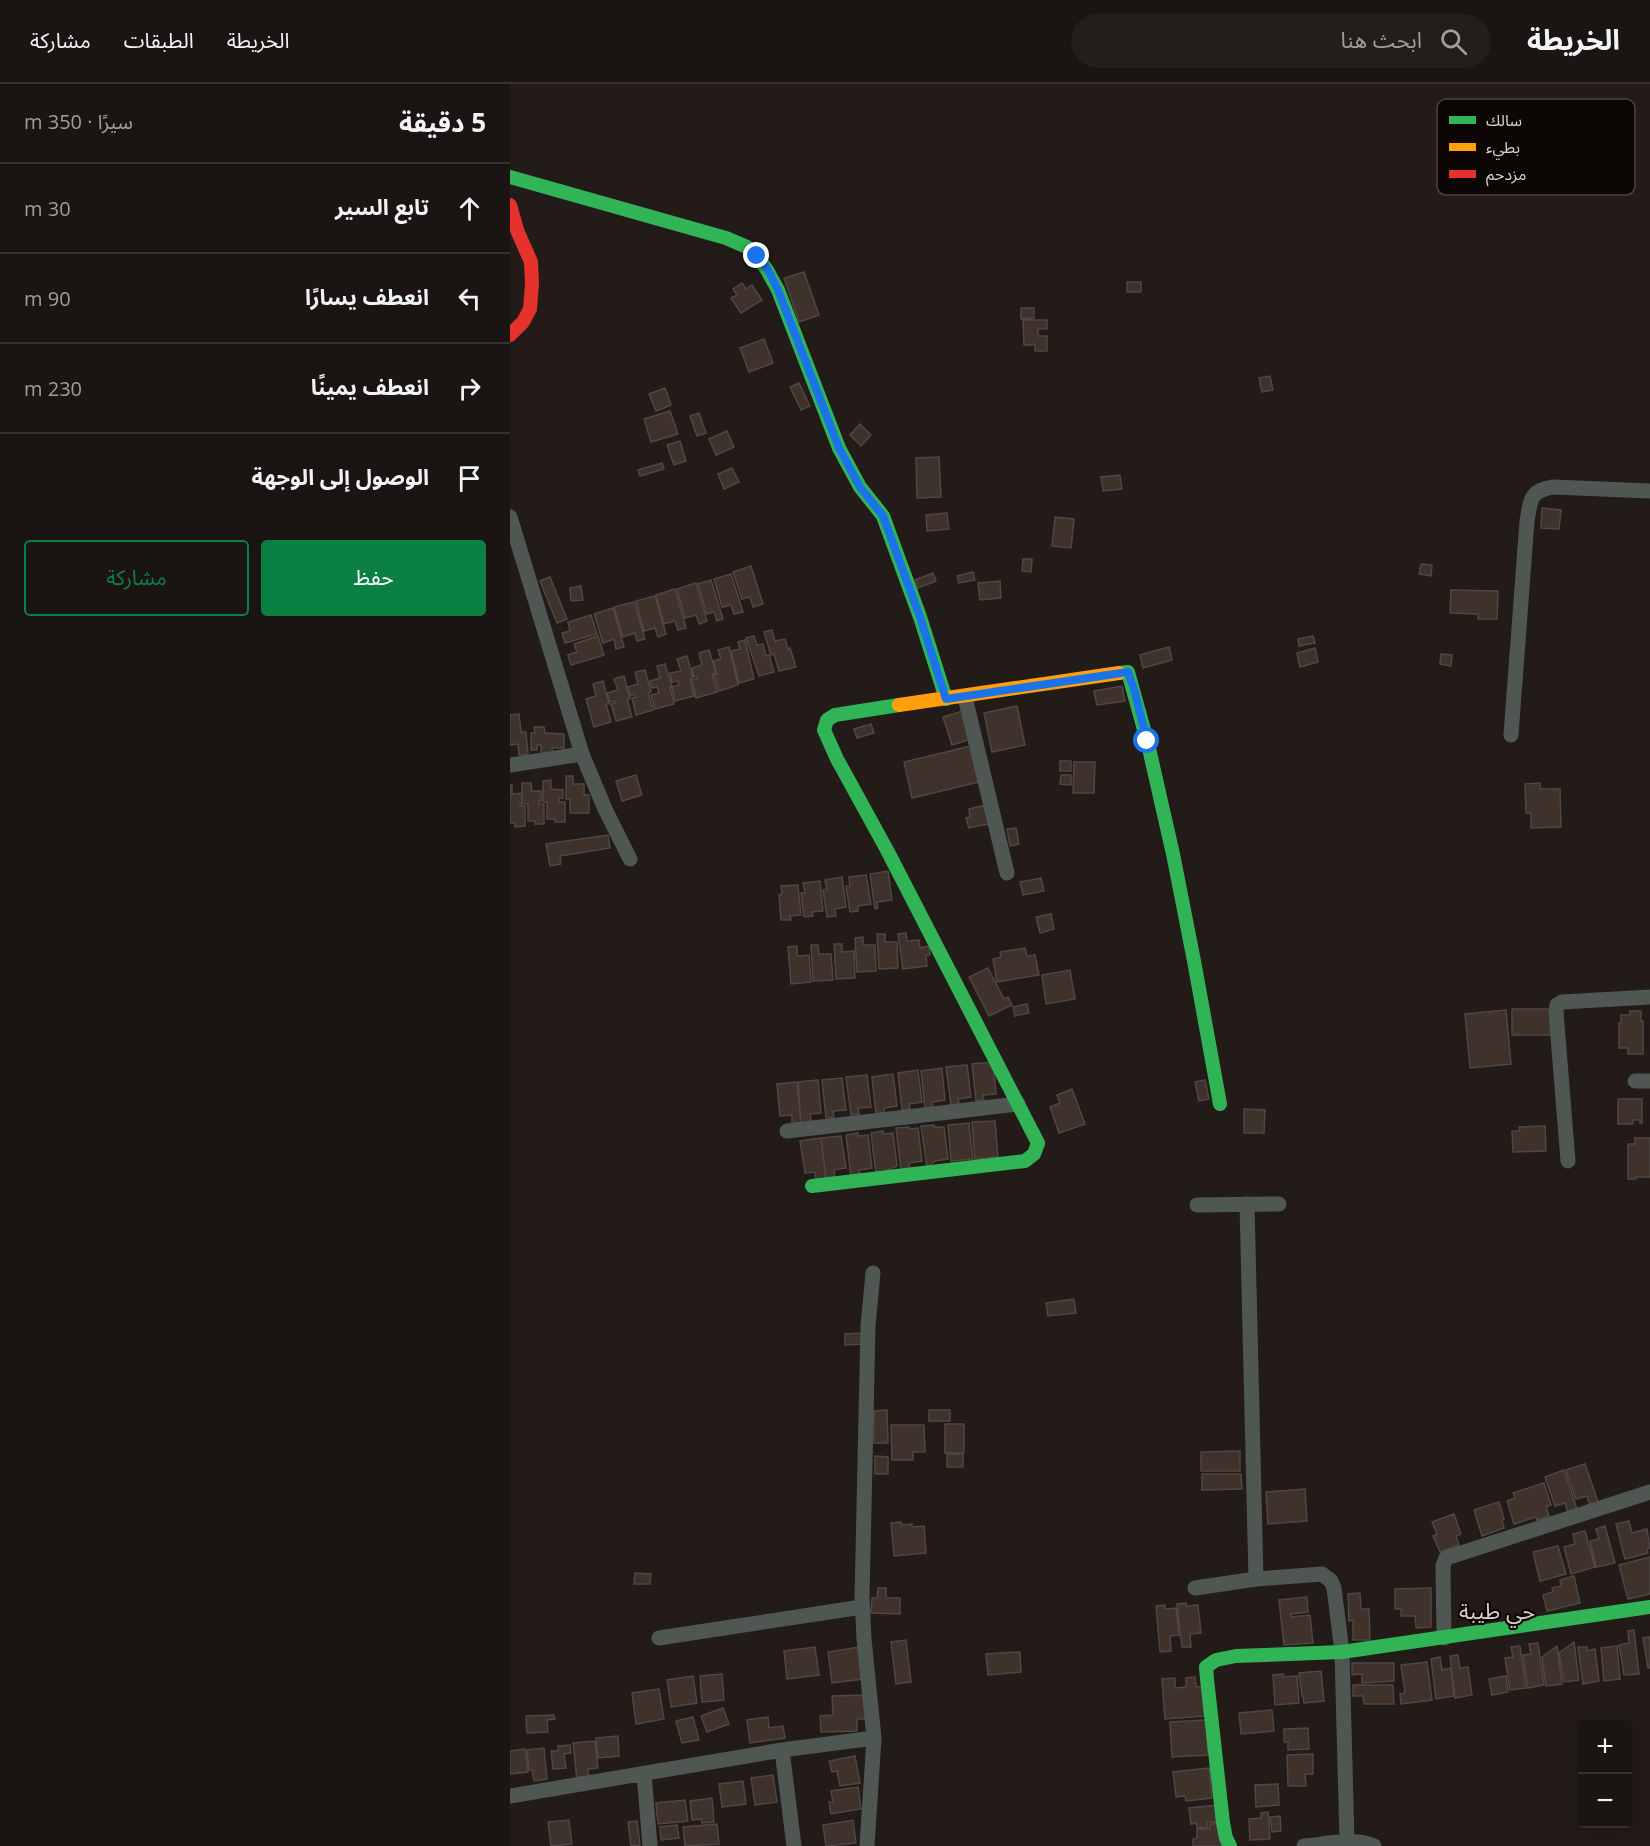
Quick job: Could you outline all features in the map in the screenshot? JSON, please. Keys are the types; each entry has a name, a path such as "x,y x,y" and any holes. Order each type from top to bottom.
{"street":[{"path":"510,177 726,238 753,251 767,268 778,290 839,448 855,480 883,516 920,617 946,699"},
{"path":"510,205 517,230 531,262 532,284 530,309 523,322 510,334"},
{"path":"1511,735 1527,522 1533,496 1537,491 1553,487 1650,492"},
{"path":"510,517 582,754 605,809 630,859"},
{"path":"812,1186 1025,1161 1036,1153 1038,1143 887,850 837,759 824,730 824,725 835,714 1128,672 1138,702 1170,841 1202,992 1220,1104"},
{"path":"965,697 1007,873"},
{"path":"510,765 582,754"},
{"path":"1568,1161 1557,1005 1562,1002 1650,997"},
{"path":"787,1131 1018,1104"},
{"path":"1247,1204 1256,1579"},
{"path":"1197,1205 1279,1204"},
{"path":"867,1846 874,1738 862,1607 868,1326 873,1273"},
{"path":"1444,1638 1443,1566 1446,1558 1650,1492"},
{"path":"1196,1588 1256,1579 1322,1574 1331,1581 1335,1588 1342,1652 1349,1844"},
{"path":"659,1638 862,1607"},
{"path":"1230,1846 1226,1838 1206,1667 1210,1662 1220,1658 1342,1652 1650,1607"},
{"path":"510,1796 782,1750 874,1738"},
{"path":"782,1750 794,1846"},
{"path":"644,1774 650,1846"},
{"path":"1304,1846 1366,1842 1374,1846"}],"building":[{"path":"804,272 819,315 799,322 784,278"},
{"path":"1127,282 1141,282 1141,292 1127,292"},
{"path":"742,283 746,289 752,285 762,300 741,313 731,298 737,295 733,289"},
{"path":"1021,308 1034,308 1034,318 1021,319"},
{"path":"1023,320 1047,320 1047,329 1038,329 1038,336 1047,336 1047,351 1035,351 1035,345 1024,345"},
{"path":"764,339 773,363 749,372 740,348"},
{"path":"1270,376 1273,390 1262,392 1259,378"},
{"path":"799,383 810,406 801,410 790,387"},
{"path":"665,388 671,405 656,411 649,394"},
{"path":"670,411 678,434 651,442 644,419"},
{"path":"699,413 706,433 697,436 690,416"},
{"path":"860,424 871,435 861,446 850,435"},
{"path":"727,431 734,447 716,455 709,439"},
{"path":"680,441 686,461 674,465 667,445"},
{"path":"939,457 941,497 917,498 916,458"},
{"path":"662,463 664,469 640,476 638,470"},
{"path":"732,468 739,482 724,489 718,474"},
{"path":"1120,475 1122,489 1103,491 1101,477"},
{"path":"1542,508 1561,510 1559,529 1541,528"},
{"path":"947,513 949,529 927,531 926,515"},
{"path":"1055,517 1074,519 1071,548 1052,546"},
{"path":"1023,559 1032,559 1031,572 1022,571"},
{"path":"1421,564 1432,565 1431,576 1419,574"},
{"path":"751,566 763,604 753,607 750,597 742,599 733,572"},
{"path":"973,572 975,580 959,583 957,576"},
{"path":"933,573 936,581 918,588 915,580"},
{"path":"731,574 743,612 734,614 731,605 722,607 714,579"},
{"path":"550,577 567,619 557,623 540,581"},
{"path":"711,580 723,619 717,621 714,612 707,614 698,584"},
{"path":"1000,581 1001,598 980,600 978,583"},
{"path":"696,583 707,621 699,624 696,615 685,618 677,589"},
{"path":"581,586 583,600 571,601 570,588"},
{"path":"675,589 686,628 678,630 675,621 664,624 656,595"},
{"path":"1451,590 1498,591 1497,619 1478,619 1478,614 1450,613"},
{"path":"655,596 666,634 658,637 655,628 644,631 636,601"},
{"path":"634,602 645,639 637,641 635,633 623,637 614,607"},
{"path":"613,608 624,647 616,649 614,639 603,643 594,614"},
{"path":"591,615 597,634 565,643 562,633 570,631 568,622"},
{"path":"772,630 775,641 785,639 796,667 779,671 764,632"},
{"path":"598,636 604,655 571,665 568,655 577,652 574,644"},
{"path":"754,636 757,645 763,644 774,672 759,676 746,638"},
{"path":"1313,636 1315,643 1299,646 1298,639"},
{"path":"745,640 754,679 739,683 731,651 740,649 738,642"},
{"path":"729,647 738,685 719,691 713,661 721,659 718,650"},
{"path":"1169,647 1172,660 1143,668 1140,655"},
{"path":"1315,648 1318,662 1300,667 1297,653"},
{"path":"709,650 716,673 712,674 717,692 696,698 692,680 697,679 697,676 694,677 692,668 702,665 699,653"},
{"path":"1441,654 1452,655 1451,666 1440,664"},
{"path":"687,656 693,678 690,679 694,696 675,701 672,687 679,685 678,681 672,682 670,673 681,671 677,659"},
{"path":"665,664 672,686 670,687 674,704 655,709 651,695 659,693 657,687 652,688 650,681 660,678 657,666"},
{"path":"645,670 653,710 636,715 632,698 636,697 635,694 630,696 628,687 638,684 635,672"},
{"path":"624,676 632,717 616,721 611,704 616,703 615,701 610,702 607,693 618,690 614,679"},
{"path":"603,681 611,722 594,727 586,699 596,696 593,684"},
{"path":"1122,686 1125,701 1097,705 1094,691"},
{"path":"1017,706 1025,745 992,752 984,713"},
{"path":"963,711 971,739 952,745 943,717"},
{"path":"519,714 521,732 526,732 528,754 519,755 518,744 510,745 510,715"},
{"path":"871,724 874,733 857,738 854,729"},
{"path":"534,727 544,727 545,733 564,734 564,748 552,748 553,755 541,755 541,745 537,745 537,750 531,750 531,733 535,733"},
{"path":"971,746 979,782 912,798 904,762"},
{"path":"1060,761 1071,761 1071,771 1060,771"},
{"path":"1074,762 1095,762 1094,793 1073,793"},
{"path":"636,775 642,795 622,801 616,781"},
{"path":"1061,775 1071,775 1071,785 1060,784"},
{"path":"566,776 573,776 573,784 584,784 584,795 589,795 589,813 570,813 570,799 566,799"},
{"path":"551,780 551,789 563,790 563,798 559,798 559,802 565,802 565,822 547,819 547,802 543,802 543,781"},
{"path":"522,783 531,783 532,791 541,791 539,804 544,804 544,824 528,821 528,804 522,804"},
{"path":"1540,783 1540,789 1560,789 1561,827 1531,828 1531,813 1526,813 1525,784"},
{"path":"510,785 512,785 512,794 522,793 520,806 525,806 525,826 515,827 515,823 510,823"},
{"path":"985,805 989,824 969,828 966,818 970,817 969,809"},
{"path":"1016,828 1019,844 1010,846 1007,829"},
{"path":"608,835 610,848 560,856 561,864 550,866 546,844"},
{"path":"888,871 892,900 877,902 878,908 875,909 870,874"},
{"path":"866,875 871,904 858,906 858,911 850,912 846,886 850,886 849,877"},
{"path":"842,877 846,907 835,909 836,916 827,917 823,890 827,889 825,880"},
{"path":"1041,878 1044,891 1023,895 1020,882"},
{"path":"820,881 823,911 812,912 813,916 804,917 801,893 805,893 803,883"},
{"path":"798,885 801,915 790,916 791,920 781,920 779,895 782,894 781,886"},
{"path":"1051,914 1054,929 1040,933 1036,917"},
{"path":"906,933 907,941 919,940 920,948 929,946 930,955 926,955 927,966 903,969 898,934"},
{"path":"877,934 885,934 885,942 897,942 898,968 879,969"},
{"path":"863,937 863,945 875,945 876,971 857,972 855,938"},
{"path":"834,944 842,944 842,952 854,951 855,978 836,979"},
{"path":"811,945 818,945 819,954 831,954 833,980 813,981"},
{"path":"797,946 797,956 809,955 811,982 791,984 788,947"},
{"path":"1025,948 1027,956 1035,955 1039,975 997,982 993,959 1001,957 1000,952"},
{"path":"988,968 1004,999 1008,997 1012,1005 989,1016 969,977"},
{"path":"1070,970 1075,999 1046,1004 1042,975"},
{"path":"1027,1004 1029,1013 1015,1016 1013,1007"},
{"path":"1512,1009 1552,1009 1552,1035 1512,1035"},
{"path":"1506,1010 1511,1064 1470,1068 1465,1014"},
{"path":"1630,1011 1641,1011 1643,1054 1628,1054 1628,1048 1619,1048 1621,1015 1630,1015"},
{"path":"993,1062 996,1094 983,1095 984,1100 976,1101 972,1064"},
{"path":"967,1065 971,1097 958,1099 959,1104 951,1105 946,1067"},
{"path":"942,1068 945,1100 932,1102 933,1107 925,1108 921,1071"},
{"path":"918,1070 922,1102 909,1104 910,1109 902,1110 898,1073"},
{"path":"893,1074 897,1106 884,1108 884,1113 876,1114 872,1077"},
{"path":"867,1075 871,1107 858,1108 859,1114 851,1115 846,1077"},
{"path":"842,1078 846,1110 833,1111 834,1117 826,1118 822,1080"},
{"path":"818,1080 821,1113 810,1114 811,1122 801,1123 798,1082"},
{"path":"1205,1080 1209,1099 1199,1101 1195,1082"},
{"path":"797,1082 801,1123 792,1124 792,1115 780,1116 777,1084"},
{"path":"1072,1089 1085,1124 1059,1133 1050,1107 1060,1103 1057,1095"},
{"path":"1618,1099 1642,1099 1642,1123 1640,1120 1633,1120 1633,1124 1618,1124"},
{"path":"1244,1109 1265,1110 1264,1133 1244,1133"},
{"path":"995,1121 998,1157 975,1159 972,1122"},
{"path":"969,1123 973,1159 951,1161 948,1125"},
{"path":"934,1125 934,1127 944,1127 948,1159 935,1161 927,1168 921,1126"},
{"path":"1545,1126 1546,1151 1513,1152 1512,1131 1520,1131 1519,1127"},
{"path":"909,1127 909,1129 918,1128 922,1161 909,1163 910,1169 901,1170 896,1128"},
{"path":"883,1131 883,1134 893,1133 897,1166 876,1175 871,1133"},
{"path":"858,1133 858,1136 868,1135 872,1168 859,1170 860,1176 851,1177 846,1135"},
{"path":"841,1136 846,1168 834,1170 835,1177 826,1179 821,1138"},
{"path":"821,1138 826,1178 816,1180 815,1172 805,1173 800,1141"},
{"path":"1635,1138 1650,1138 1650,1177 1628,1179 1628,1144 1635,1144"},
{"path":"1074,1299 1076,1313 1048,1316 1046,1303"},
{"path":"861,1333 862,1344 845,1345 845,1334"},
{"path":"887,1410 888,1443 874,1443 874,1411"},
{"path":"929,1410 950,1410 950,1421 929,1421"},
{"path":"945,1424 964,1424 964,1453 945,1453"},
{"path":"891,1425 924,1425 925,1452 913,1452 913,1460 892,1460"},
{"path":"1240,1451 1240,1471 1201,1471 1201,1452"},
{"path":"947,1454 963,1454 963,1467 947,1467"},
{"path":"875,1456 888,1457 888,1474 875,1474"},
{"path":"1585,1464 1598,1502 1590,1505 1587,1496 1576,1499 1566,1470"},
{"path":"1564,1470 1577,1509 1568,1512 1565,1503 1555,1506 1545,1477"},
{"path":"1202,1474 1241,1474 1242,1489 1202,1490"},
{"path":"1544,1483 1551,1505 1546,1507 1549,1516 1537,1520 1536,1517 1514,1524 1507,1501 1515,1498 1513,1493"},
{"path":"1305,1489 1307,1521 1268,1524 1266,1492"},
{"path":"1499,1502 1504,1528 1482,1536 1474,1510"},
{"path":"1454,1514 1461,1534 1456,1536 1459,1545 1440,1552 1433,1536 1437,1534 1432,1522"},
{"path":"1629,1521 1632,1533 1647,1529 1650,1548 1647,1549 1648,1553 1625,1559 1616,1524"},
{"path":"901,1522 902,1525 912,1524 912,1527 924,1526 926,1553 894,1556 891,1523"},
{"path":"1605,1526 1615,1563 1596,1567 1590,1541 1599,1539 1596,1529"},
{"path":"1585,1531 1595,1567 1571,1574 1564,1547 1575,1544 1573,1534"},
{"path":"1558,1546 1566,1574 1540,1581 1533,1552"},
{"path":"1650,1557 1650,1594 1628,1599 1619,1565"},
{"path":"635,1573 651,1574 650,1584 634,1584"},
{"path":"1574,1576 1580,1603 1547,1611 1543,1595 1553,1592 1552,1588 1561,1586 1560,1580"},
{"path":"878,1588 886,1588 886,1598 900,1598 900,1614 871,1613 872,1598 877,1598"},
{"path":"1431,1588 1431,1627 1416,1628 1415,1616 1401,1616 1401,1609 1395,1609 1395,1589"},
{"path":"1360,1593 1361,1609 1369,1609 1370,1640 1353,1640 1353,1620 1349,1621 1348,1594"},
{"path":"1307,1597 1308,1612 1291,1614 1291,1617 1310,1615 1313,1643 1284,1645 1279,1600"},
{"path":"1186,1603 1186,1606 1198,1605 1201,1633 1190,1634 1191,1647 1182,1647 1177,1604"},
{"path":"1165,1605 1165,1609 1176,1608 1179,1635 1170,1636 1171,1651 1160,1652 1156,1606"},
{"path":"1634,1630 1639,1674 1624,1675 1619,1645 1629,1643 1628,1631"},
{"path":"1650,1637 1650,1668 1648,1668 1643,1638"},
{"path":"906,1640 911,1682 896,1684 891,1642"},
{"path":"1574,1642 1579,1680 1564,1682 1559,1653"},
{"path":"1538,1643 1544,1685 1528,1688 1523,1655 1531,1654 1529,1644"},
{"path":"1520,1646 1526,1688 1510,1690 1505,1658 1513,1657 1511,1647"},
{"path":"1557,1646 1562,1684 1546,1686 1542,1657"},
{"path":"1617,1646 1620,1679 1604,1681 1601,1648"},
{"path":"815,1647 819,1675 787,1679 784,1651"},
{"path":"859,1647 863,1679 832,1683 828,1652"},
{"path":"1578,1647 1587,1647 1587,1651 1595,1649 1599,1681 1583,1684"},
{"path":"1020,1652 1021,1672 988,1675 986,1654"},
{"path":"1458,1655 1460,1668 1468,1667 1472,1695 1455,1698 1450,1656"},
{"path":"1440,1657 1442,1670 1451,1668 1454,1696 1436,1699 1431,1659"},
{"path":"1427,1662 1432,1700 1401,1704 1400,1694 1405,1693 1401,1665"},
{"path":"1352,1663 1394,1663 1394,1681 1362,1683 1362,1674 1352,1675"},
{"path":"1321,1671 1324,1701 1304,1703 1299,1673"},
{"path":"722,1674 724,1700 702,1702 700,1676"},
{"path":"1283,1674 1283,1677 1297,1676 1299,1703 1275,1705 1273,1675"},
{"path":"693,1676 697,1703 671,1707 667,1680"},
{"path":"1506,1676 1508,1692 1492,1695 1489,1679"},
{"path":"1195,1677 1196,1687 1205,1686 1205,1716 1165,1719 1162,1679 1175,1678 1175,1688 1186,1687 1186,1678"},
{"path":"1353,1685 1393,1685 1394,1704 1364,1704 1363,1696 1353,1696"},
{"path":"659,1689 664,1719 636,1724 632,1693"},
{"path":"867,1695 868,1719 857,1719 857,1731 821,1732 820,1716 833,1715 832,1696"},
{"path":"723,1708 729,1724 707,1732 701,1716"},
{"path":"1272,1710 1274,1731 1241,1734 1239,1713"},
{"path":"554,1715 555,1719 547,1720 548,1732 527,1733 526,1716"},
{"path":"693,1717 699,1740 682,1743 676,1721"},
{"path":"768,1717 769,1728 783,1726 785,1738 750,1743 747,1720"},
{"path":"1206,1720 1208,1755 1172,1757 1170,1722"},
{"path":"1308,1728 1309,1749 1288,1750 1288,1742 1284,1742 1284,1729"},
{"path":"618,1736 619,1756 598,1758 596,1738"},
{"path":"595,1741 598,1768 588,1769 589,1779 577,1780 573,1743"},
{"path":"570,1745 571,1753 564,1754 566,1768 553,1769 551,1751 558,1751 558,1746"},
{"path":"544,1748 547,1779 534,1781 532,1770 529,1770 527,1750"},
{"path":"525,1749 528,1772 510,1774 510,1751"},
{"path":"1313,1754 1313,1774 1305,1774 1306,1786 1288,1786 1287,1755"},
{"path":"855,1756 860,1783 840,1786 837,1771 832,1772 829,1761"},
{"path":"1209,1768 1212,1798 1186,1801 1185,1796 1176,1797 1173,1772"},
{"path":"773,1775 777,1802 755,1805 751,1778"},
{"path":"743,1781 746,1804 722,1807 719,1784"},
{"path":"1278,1784 1279,1805 1256,1807 1255,1785"},
{"path":"858,1787 861,1809 831,1814 829,1802 833,1802 831,1791"},
{"path":"712,1798 714,1822 702,1823 701,1819 692,1820 690,1801"},
{"path":"685,1800 688,1821 658,1824 656,1803"},
{"path":"1217,1805 1218,1822 1207,1822 1208,1827 1197,1828 1196,1823 1191,1824 1189,1808"},
{"path":"1268,1812 1270,1839 1250,1840 1249,1819 1261,1818 1261,1813"},
{"path":"1280,1816 1281,1831 1272,1832 1270,1817"},
{"path":"569,1820 572,1844 551,1846 548,1822"},
{"path":"853,1820 856,1843 826,1846 823,1825"},
{"path":"637,1821 640,1845 631,1846 628,1822"},
{"path":"1222,1823 1223,1846 1193,1846 1193,1839 1197,1838 1197,1829 1210,1829 1210,1824"},
{"path":"717,1824 719,1844 685,1846 683,1827"},
{"path":"677,1825 679,1838 661,1840 660,1827"}],"traffic: fast":[{"path":"510,177 726,238 747,247 757,256 778,290 839,448 860,487 883,516 920,617 946,699"},
{"path":"1119,673 1128,672 1148,744 1173,854 1220,1104"},
{"path":"812,1186 1025,1161 1034,1154 1038,1143 824,730 827,720 835,715 899,705"},
{"path":"1230,1846 1223,1823 1206,1667 1216,1660 1236,1656 1342,1652 1650,1607"}],"traffic: slow":[{"path":"899,705 1119,673"}],"traffic: jam":[{"path":"510,205 517,230 531,262 532,284 530,309 523,322 510,335"}],"district":[{"name":"حي طيبة","path":"1497,1610"}],"route":[{"path":"757,256 767,268 778,290 851,474 883,516 888,535 920,617 946,699 1128,672 1147,741"}]}
